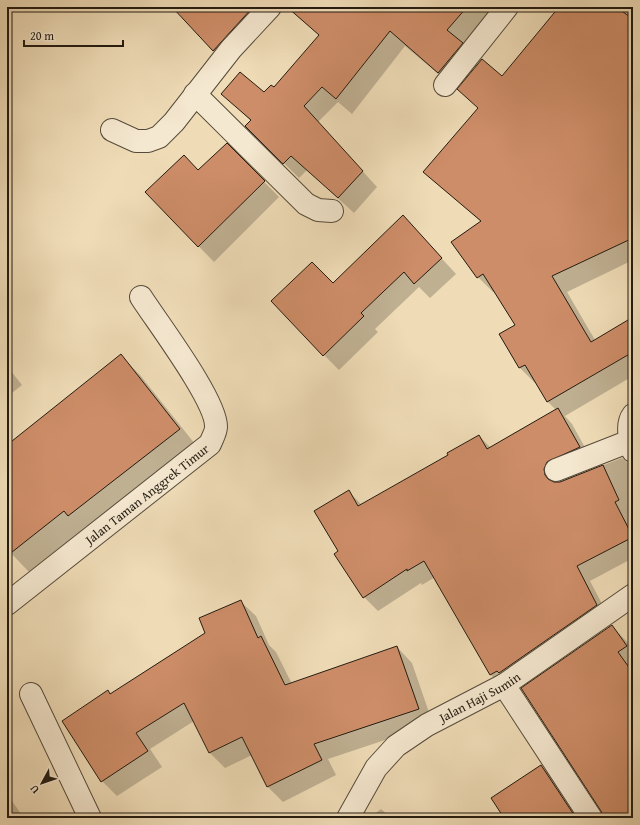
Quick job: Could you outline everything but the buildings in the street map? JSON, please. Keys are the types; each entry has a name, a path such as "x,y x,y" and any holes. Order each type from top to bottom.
{"street":[{"path":"112,130 136,141 148,141 159,136 174,122 231,49 270,7"},
{"path":"445,85 507,7"},
{"path":"195,94 306,204 318,210 332,212"},
{"name":"Jalan Taman Anggrek Timur","path":"7,604 210,444 216,428 215,418 205,394 141,297"},
{"path":"556,470 632,446 630,420 633,415"},
{"name":"Jalan Haji Sumin","path":"348,818 376,768 396,746 427,725 504,685 633,595"},
{"path":"504,685 591,818"},
{"path":"31,694 90,818"}]}
